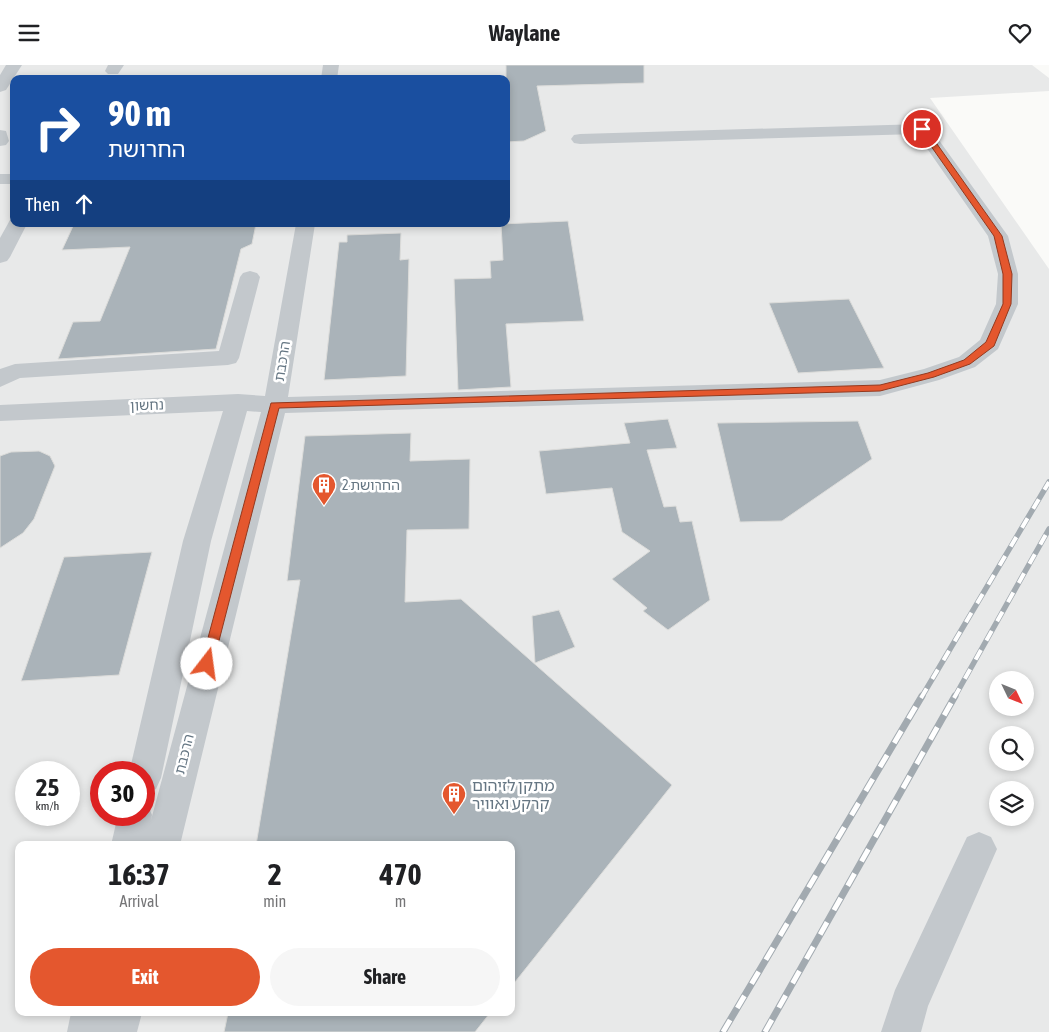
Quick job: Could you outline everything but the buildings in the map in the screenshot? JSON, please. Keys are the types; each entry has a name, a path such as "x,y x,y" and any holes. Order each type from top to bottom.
{"street":[{"path":"0,87 14,65"},
{"name":"נחשון","path":"6,410 238,402 274,405 880,388 931,375 967,362 990,343 1007,304 1008,274 998,236 922,129 580,139"},
{"path":"0,135 0,141"},
{"path":"0,257 15,227"},
{"name":"הרכבת","path":"163,841 274,405 304,227"},
{"path":"0,379 15,371 228,358 250,277"},
{"path":"148,761 197,541 238,402"},
{"path":"166,405 189,411 212,428 226,443"},
{"path":"130,841 133,826"},
{"path":"901,1032 909,1004 979,849"},
{"path":"86,1032 90,1016"},
{"path":"117,1032 121,1016"}],"shaded area":[{"path":"0,65 1032,65 1049,78 1049,91 930,98 1049,269 1049,1032 0,1032"}],"railway":[{"path":"921,698 1049,482"},
{"path":"954,698 1049,529"},
{"path":"723,1032 922,696"},
{"path":"765,1032 955,696"}],"place":[{"name":"החרושת 2","path":"324,506"},
{"name":"מתקן לזיהום קרקע ואוויר","path":"454,815"}],"route":[{"path":"207,664 274,405 880,388 931,375 967,362 990,343 1007,304 1008,274 998,236 922,129"}]}
